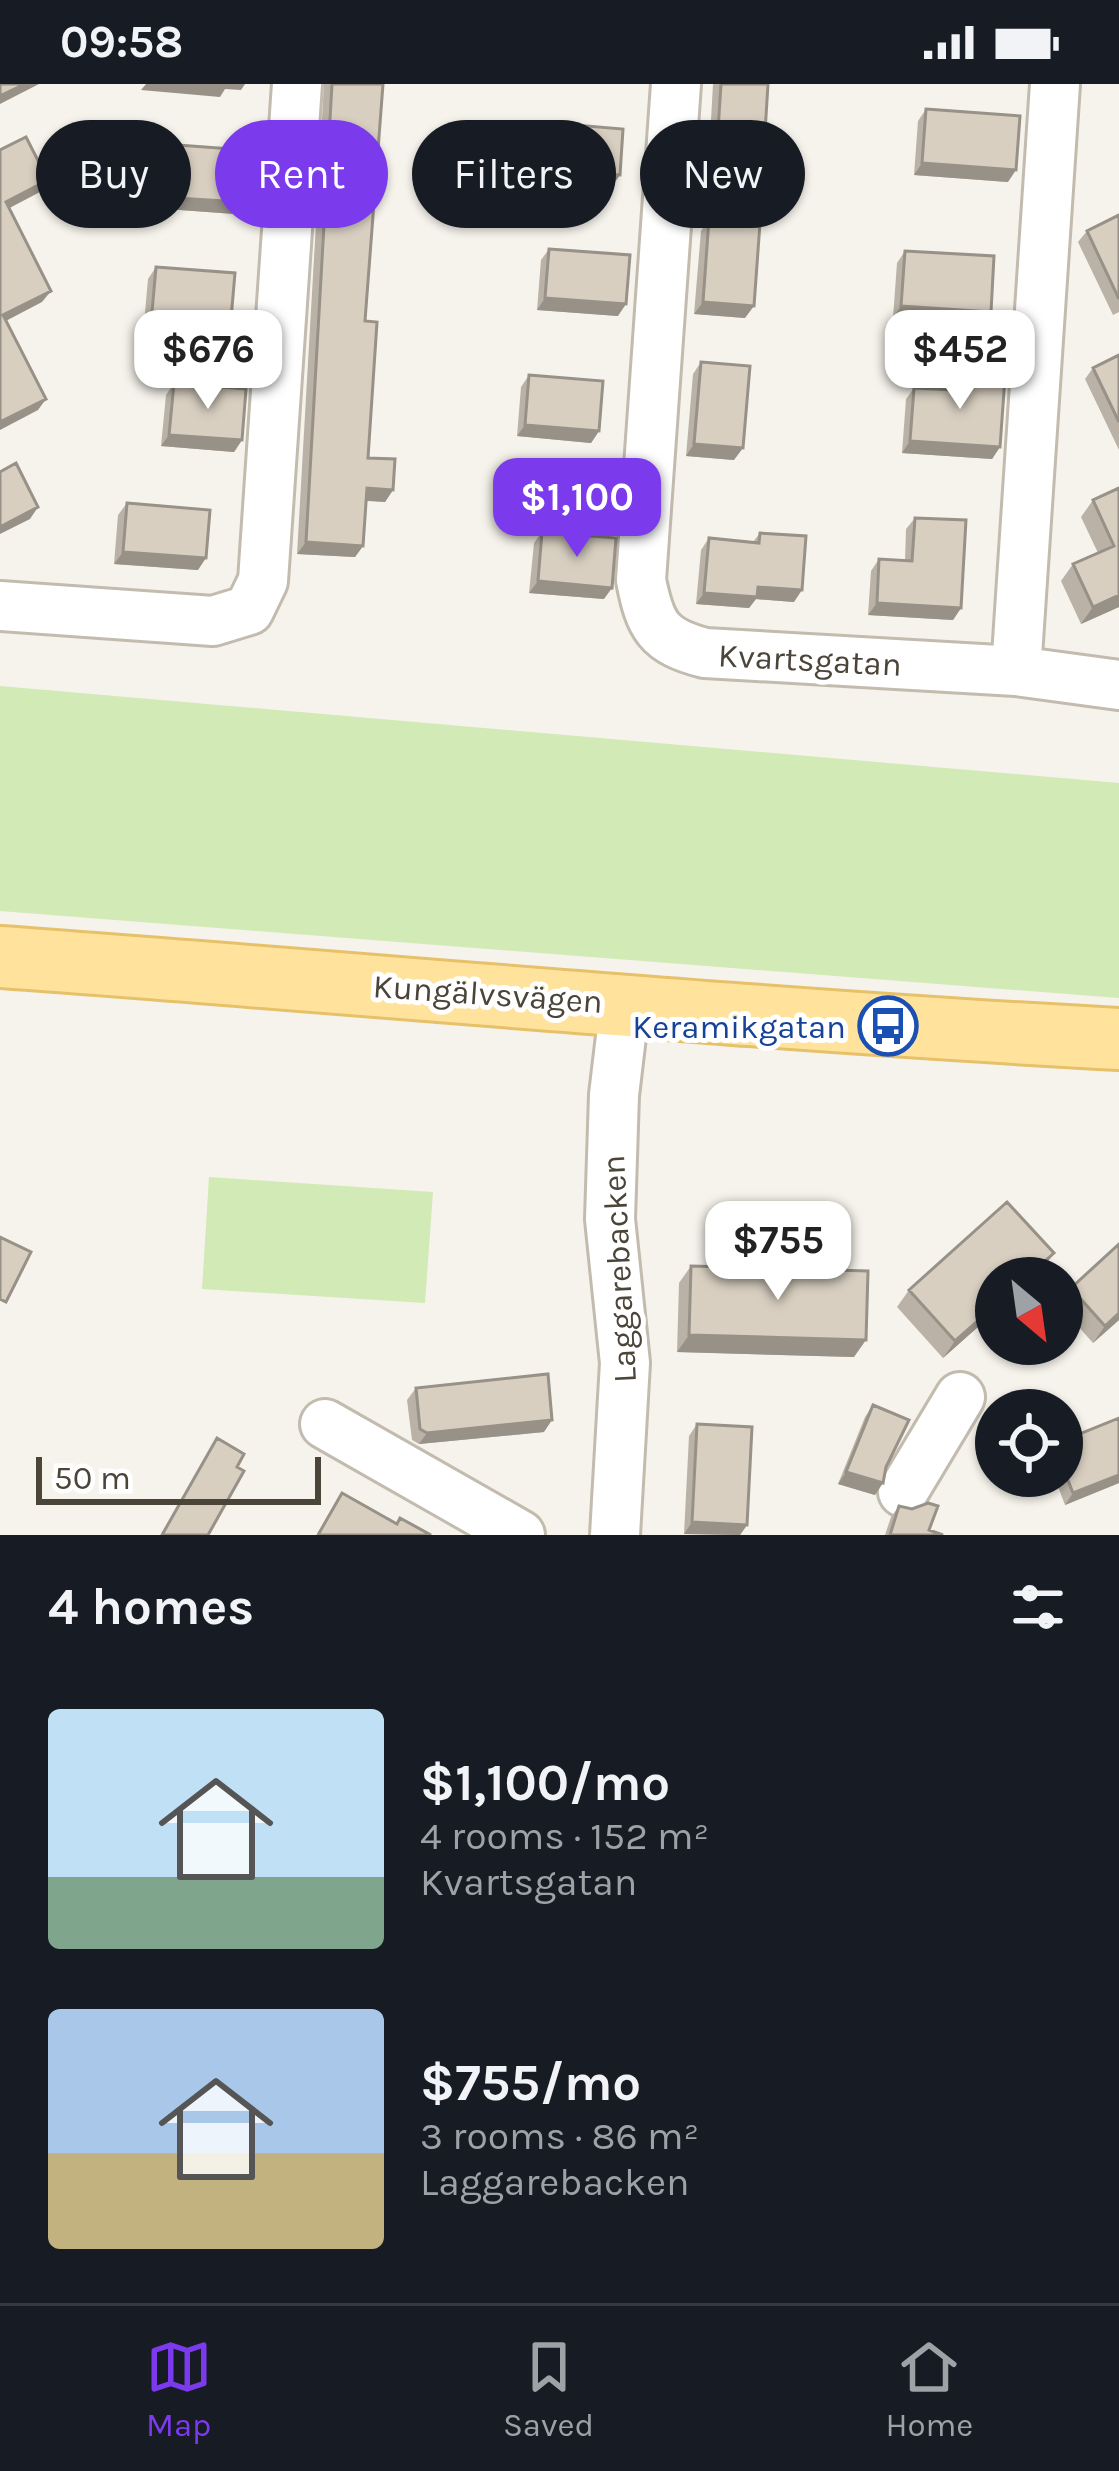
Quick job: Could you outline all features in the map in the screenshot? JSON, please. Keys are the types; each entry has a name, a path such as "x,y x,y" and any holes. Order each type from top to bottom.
{"main road":[{"name":"Kungälvsvägen","path":"0,957 887,1026 1119,1039"}],"street":[{"path":"0,607 213,621 249,610 263,581 297,84"},
{"name":"Kvartsgatan","path":"676,84 641,580 648,614 675,646 705,653 1016,671 1119,685"},
{"path":"1016,671 1055,84"},
{"name":"Laggarebacken","path":"615,1535 625,1364 610,1219 614,1095 626,1003"},
{"path":"903,1492 959,1397"},
{"path":"325,1424 520,1535"}],"green space":[{"path":"0,686 1119,783 1119,998 0,911"},
{"path":"209,1177 433,1192 425,1303 202,1289"}],"building":[{"path":"0,84 25,84 0,96"},
{"path":"332,84 383,84 380,120 330,120"},
{"path":"721,84 768,84 766,120 719,120"},
{"path":"926,109 1020,116 1016,170 922,163"},
{"path":"616,128 623,129 620,175 616,175"},
{"path":"26,137 36,157 36,186 6,202 51,291 3,315 46,399 0,422 0,150"},
{"path":"191,146 215,148 215,200 191,199"},
{"path":"1119,215 1119,299 1087,231"},
{"path":"324,228 372,228 365,321 377,322 368,458 395,459 393,490 367,488 363,546 306,542"},
{"path":"708,228 760,228 754,306 703,302"},
{"path":"549,249 630,255 626,304 545,298"},
{"path":"905,251 994,256 991,312 901,306"},
{"path":"156,267 235,273 231,319 152,312"},
{"path":"1119,355 1119,422 1093,368"},
{"path":"701,362 750,366 743,448 694,444"},
{"path":"954,374 1005,377 1000,447 910,441 914,388 953,390"},
{"path":"529,375 603,381 599,431 525,425"},
{"path":"174,383 246,389 242,440 169,435"},
{"path":"16,463 38,507 0,527 0,472"},
{"path":"1119,488 1119,595 1093,607 1073,564 1114,546 1093,500"},
{"path":"127,503 210,510 206,558 123,552"},
{"path":"915,518 966,520 961,608 877,603 879,559 912,561"},
{"path":"542,532 616,538 612,588 538,581"},
{"path":"760,533 806,536 802,590 758,587 757,597 704,593 709,538 759,543"},
{"path":"1007,1202 1054,1253 1050,1257 975,1257 975,1323 955,1341 909,1290"},
{"path":"0,1237 31,1252 6,1302 0,1299"},
{"path":"1119,1244 1119,1313 1105,1326 1083,1301 1083,1277"},
{"path":"691,1266 868,1271 866,1340 689,1335"},
{"path":"548,1374 552,1420 427,1433 420,1429 416,1388"},
{"path":"873,1405 909,1420 883,1483 846,1472"},
{"path":"1119,1418 1119,1475 1083,1489 1083,1433"},
{"path":"697,1424 752,1427 747,1525 692,1522"},
{"path":"217,1438 244,1454 237,1467 244,1471 208,1535 162,1535"},
{"path":"342,1493 397,1524 400,1518 431,1535 318,1535"},
{"path":"928,1503 938,1506 929,1530 943,1535 890,1535 899,1506 912,1509"}],"place":[{"name":"Keramikgatan","path":"888,1026"}]}
